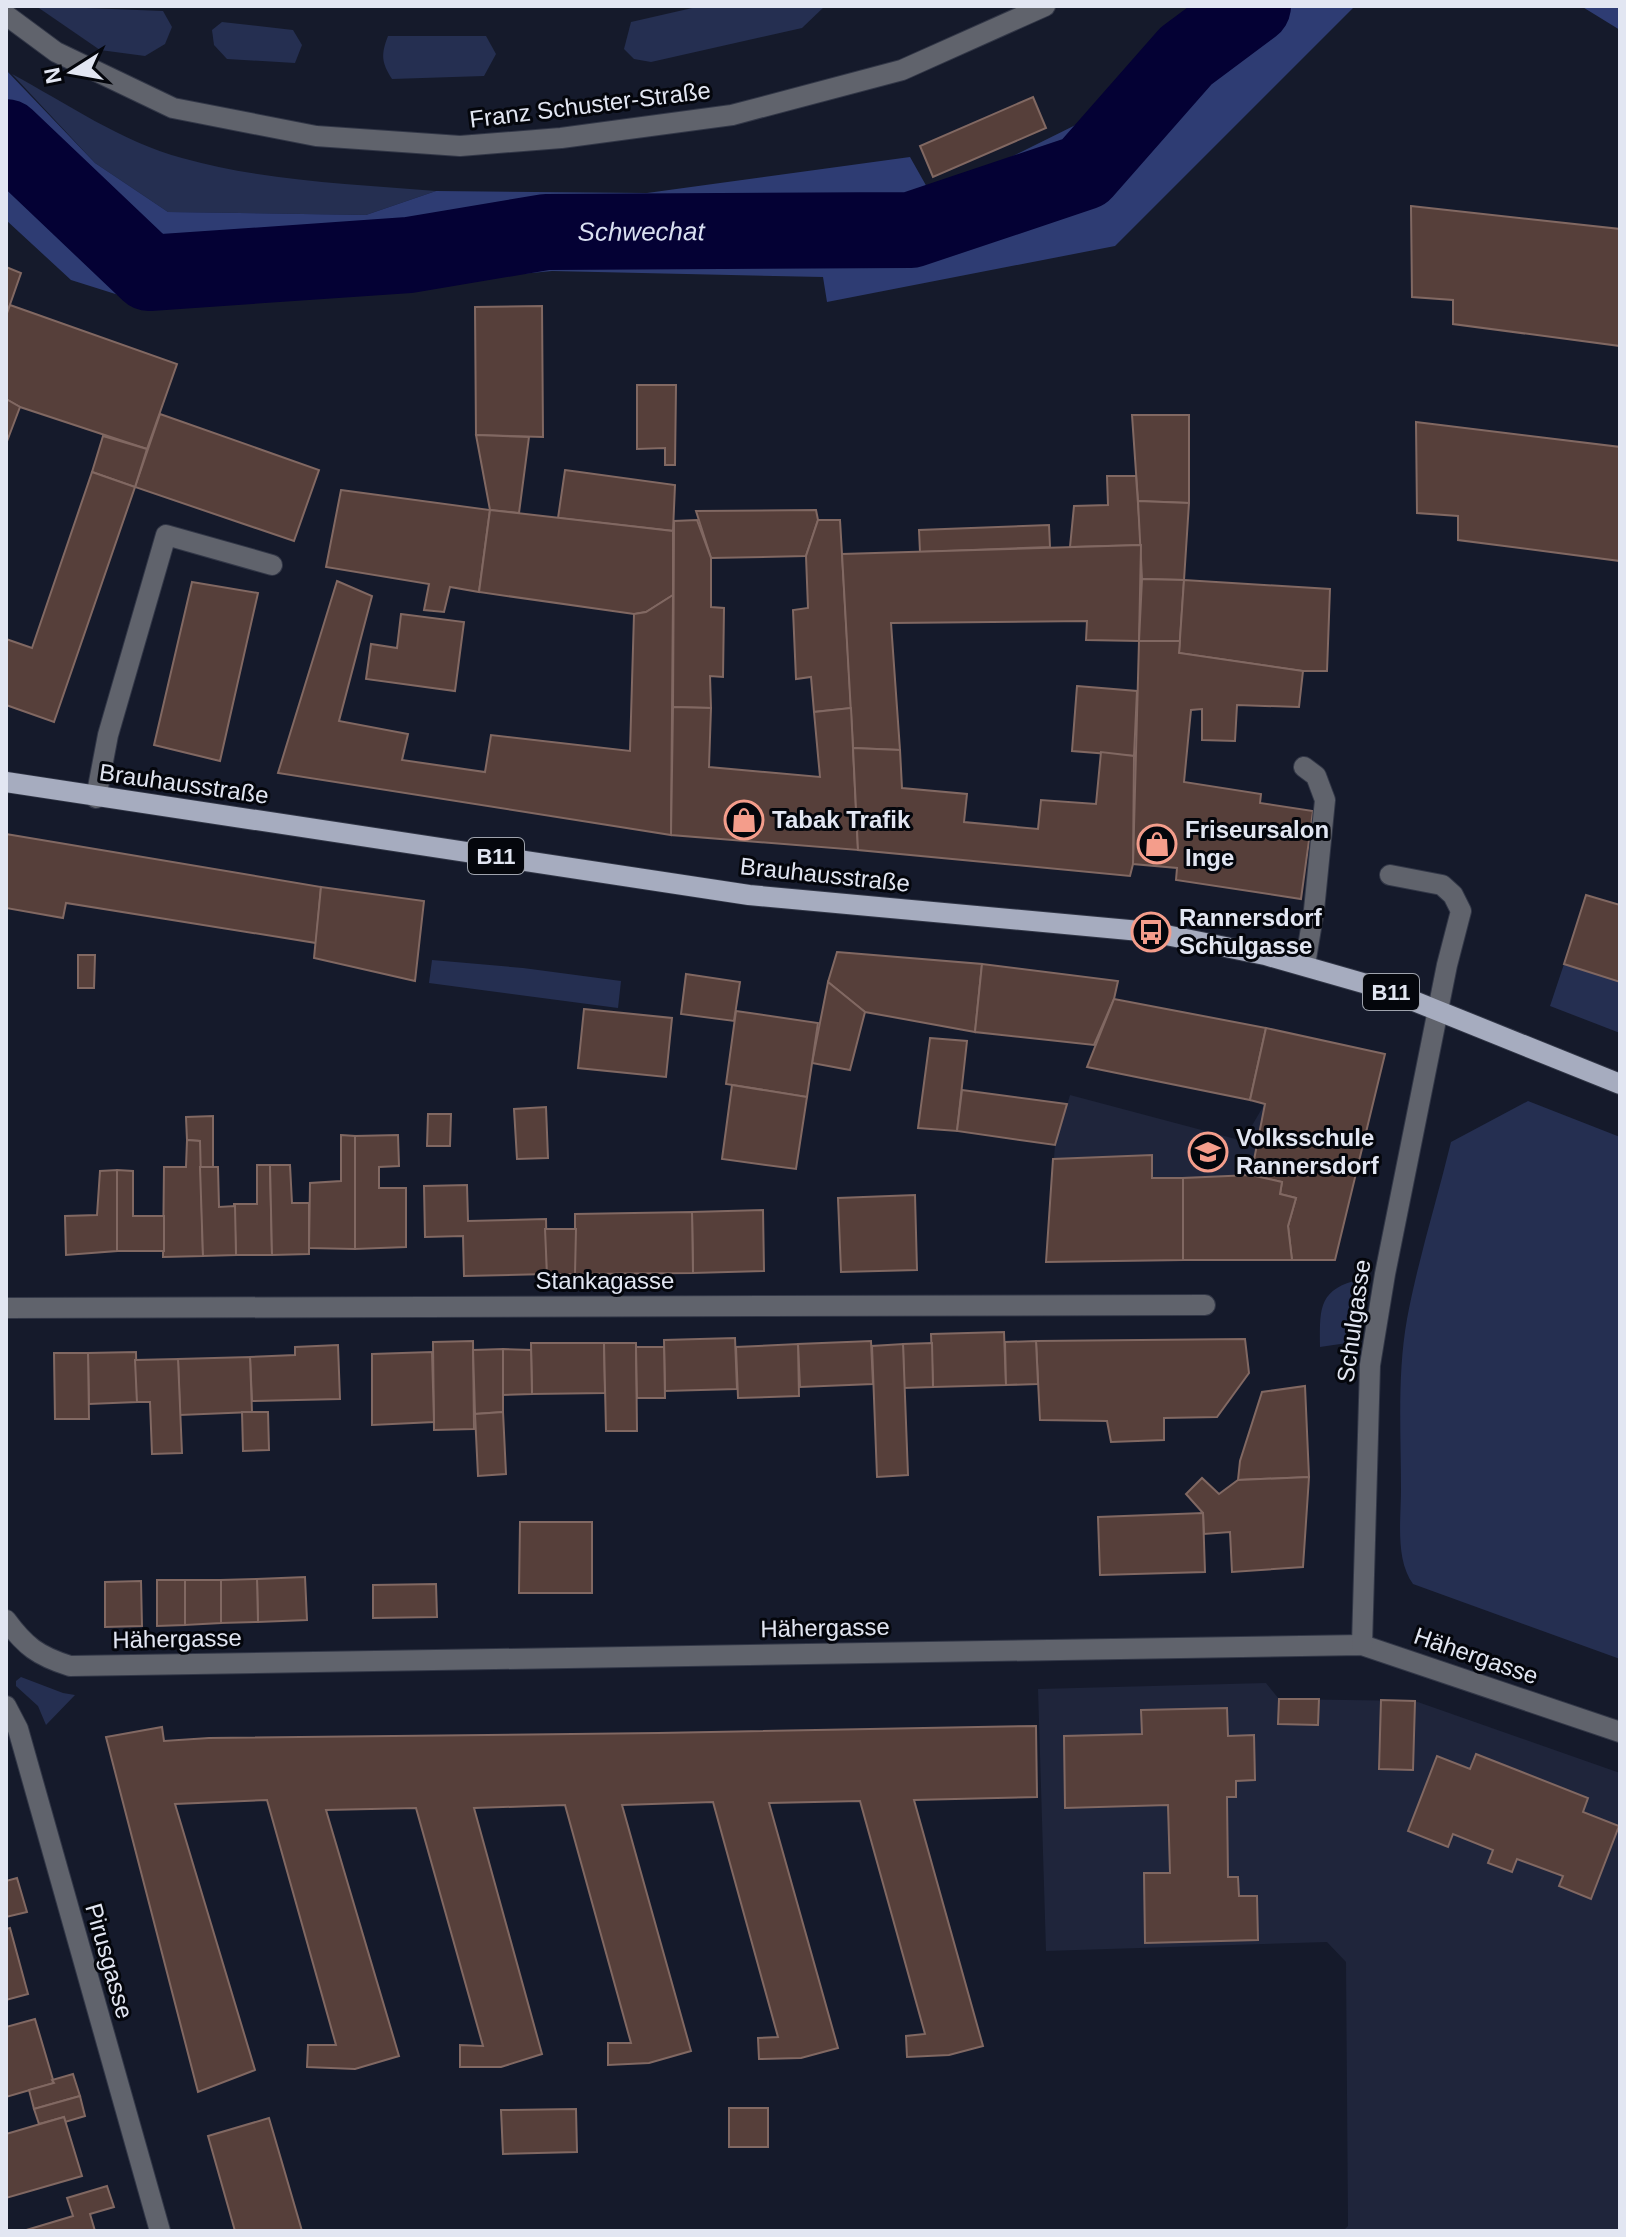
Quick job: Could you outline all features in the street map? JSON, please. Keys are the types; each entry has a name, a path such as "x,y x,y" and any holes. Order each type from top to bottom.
{"main road":[{"name":"Brauhausstraße","path":"6,782 749,895 1151,932 1305,965 1439,1009 1620,1084"}],"street":[{"name":"Franz Schuster-Straße","path":"6,15 56,52 173,108 316,136 460,146 561,138 732,115 902,70 1045,6"},
{"path":"96,798 108,735 166,535 272,565"},
{"path":"1304,767 1316,776 1325,800 1305,965"},
{"name":"Schulgasse","path":"1362,1645 1370,1365 1385,1274 1461,911 1453,895 1442,885 1390,875"},
{"name":"Stankagasse","path":"6,1308 1205,1305"},
{"name":"Hähergasse","path":"6,1620 23,1642 46,1659 70,1666 1362,1645 1620,1732"},
{"name":"Pirusgasse","path":"6,1706 18,1729 160,2231"}],"shaded area":[{"path":"36,6 163,11 172,27 165,44 145,56 100,50"},
{"path":"701,6 825,6 802,28 651,62 634,59 624,49 631,22"},
{"path":"1199,6 1355,6 1115,246 827,302 823,277 552,271 163,309 71,280 6,220 6,70 95,163 168,212 366,215 436,191 647,193 910,157 932,196 1116,105"},
{"path":"1581,6 1620,6 1620,30"},
{"path":"222,22 293,30 302,45 295,63 227,59 214,45 212,30"},
{"path":"388,36 486,36 496,54 484,76 392,79 383,58"},
{"path":"12,74 116,132 182,158 276,177 436,191 366,215 168,212 95,163"},
{"path":"432,960 621,981 618,1008 429,983"},
{"path":"1564,964 1620,982 1620,1033 1550,1006"},
{"name":"Volksschule Rannersdorf","path":"1266,1028 1335,1260 1046,1262 1055,1145 1070,1095 1243,1141 1264,1105 1250,1100"},
{"path":"1528,1101 1620,1137 1620,1659 1413,1584 1401,1551 1400,1404 1404,1340 1451,1142"},
{"path":"1354,1281 1362,1283 1347,1343 1320,1347 1321,1314 1327,1297 1342,1285"},
{"path":"21,1677 75,1695 46,1725 38,1706 16,1686 16,1681"},
{"path":"1266,1683 1279,1699 1415,1701 1620,1773 1620,2231 1343,2231 1348,2226 1346,1962 1327,1942 1046,1951 1038,1689"}],"building":[{"path":"1033,97 1046,128 933,177 920,146"},
{"path":"1411,206 1620,229 1620,346 1453,324 1453,300 1412,297"},
{"path":"6,267 21,273 6,316"},
{"path":"10,305 177,364 147,449 20,407 6,399 6,316"},
{"path":"542,306 543,437 476,435 475,307"},
{"path":"637,385 676,385 675,465 665,465 665,448 637,449"},
{"path":"6,399 20,407 6,444"},
{"path":"160,414 319,470 294,541 135,487"},
{"path":"1132,415 1189,415 1189,503 1138,501"},
{"path":"1416,422 1620,447 1620,561 1458,540 1458,516 1417,513"},
{"path":"476,435 529,437 519,513 490,510"},
{"path":"103,436 147,449 135,487 92,472"},
{"path":"565,470 675,485 673,531 558,518"},
{"path":"92,472 135,487 54,722 6,705 6,639 32,648"},
{"path":"1107,476 1136,476 1141,545 1070,547 1074,506 1108,505"},
{"path":"341,490 490,510 479,592 450,587 444,612 424,610 429,584 326,567"},
{"path":"1138,501 1189,503 1184,580 1142,579"},
{"path":"490,510 673,531 673,595 646,612 634,614 479,592"},
{"path":"816,510 818,520 806,556 711,558 696,511"},
{"path":"697,520 711,558 711,607 724,608 723,677 710,676 711,708 673,707 674,521"},
{"path":"818,520 840,520 851,708 814,712 811,677 796,679 793,610 808,608 806,556"},
{"path":"1049,525 1050,547 920,552 919,530"},
{"path":"1141,545 1139,641 1086,640 1087,621 891,623 900,750 853,748 842,554"},
{"path":"1142,579 1184,580 1180,641 1139,641"},
{"path":"1184,580 1330,589 1327,671 1303,671 1179,653"},
{"path":"337,581 372,596 339,721 408,734 402,760 485,772 491,735 630,751 634,614 646,612 673,595 671,835 278,773"},
{"path":"192,582 258,593 220,761 154,745"},
{"path":"401,614 464,622 455,691 366,679 371,644 397,648"},
{"path":"1139,641 1180,641 1179,653 1303,671 1299,707 1237,705 1235,741 1202,740 1202,709 1191,710 1184,782 1261,794 1260,803 1313,811 1301,899 1176,880 1177,868 1133,864"},
{"path":"1077,686 1137,691 1134,756 1072,751"},
{"path":"673,707 711,708 709,767 820,777 814,712 851,708 858,850 671,835"},
{"path":"853,748 900,750 902,788 967,794 964,822 1038,829 1041,800 1096,804 1101,752 1134,756 1133,864 1130,876 858,850"},
{"path":"6,834 321,887 316,943 66,903 63,918 6,908"},
{"path":"321,887 424,901 415,981 314,958"},
{"path":"1586,895 1620,905 1620,982 1564,964"},
{"path":"837,952 982,964 975,1032 865,1012 828,982"},
{"path":"78,955 95,955 94,988 78,988"},
{"path":"982,964 1118,981 1114,999 1094,1045 975,1032"},
{"path":"686,974 740,982 734,1021 681,1014"},
{"path":"828,982 865,1012 850,1070 812,1063"},
{"path":"1114,999 1266,1028 1250,1100 1087,1067"},
{"path":"584,1009 672,1018 666,1077 578,1068"},
{"path":"736,1011 818,1023 807,1097 726,1084"},
{"path":"1266,1028 1385,1054 1335,1260 1292,1260 1288,1226 1296,1198 1280,1194 1282,1182 1251,1175 1265,1104 1250,1100"},
{"path":"930,1038 967,1041 957,1131 918,1128"},
{"path":"732,1085 807,1097 796,1169 722,1159"},
{"path":"962,1090 1067,1104 1055,1145 957,1131"},
{"path":"546,1107 548,1158 517,1159 514,1109"},
{"path":"428,1114 451,1114 450,1146 427,1146"},
{"path":"213,1116 213,1167 200,1167 200,1141 187,1140 186,1117"},
{"path":"341,1135 355,1136 355,1249 309,1248 310,1183 341,1181"},
{"path":"398,1135 399,1166 379,1167 379,1188 406,1188 406,1247 355,1249 355,1136"},
{"path":"187,1140 200,1141 203,1256 163,1257 164,1167 186,1167"},
{"path":"1152,1155 1152,1178 1183,1178 1183,1260 1046,1262 1053,1159"},
{"path":"257,1165 270,1165 272,1255 236,1255 234,1204 257,1204"},
{"path":"270,1165 290,1165 292,1203 309,1203 309,1254 272,1255"},
{"path":"200,1167 218,1167 219,1207 235,1206 236,1255 203,1256"},
{"path":"117,1170 133,1171 133,1216 164,1216 164,1251 117,1251"},
{"path":"117,1170 117,1251 66,1255 65,1216 97,1215 100,1171"},
{"path":"1251,1175 1282,1182 1280,1194 1296,1198 1288,1226 1292,1260 1183,1260 1183,1178"},
{"path":"467,1185 468,1221 546,1219 547,1274 464,1276 463,1236 425,1237 424,1186"},
{"path":"915,1195 917,1270 841,1272 838,1198"},
{"path":"763,1210 764,1271 693,1273 692,1212"},
{"path":"692,1212 693,1273 575,1274 575,1214"},
{"path":"545,1229 576,1229 575,1274 547,1274"},
{"path":"1004,1332 1006,1385 933,1387 931,1334"},
{"path":"735,1338 737,1389 665,1391 664,1340"},
{"path":"1245,1339 1249,1373 1217,1417 1164,1418 1164,1440 1111,1442 1107,1421 1040,1420 1036,1341"},
{"path":"473,1341 474,1429 434,1430 433,1342"},
{"path":"871,1341 873,1384 800,1387 798,1344"},
{"path":"1036,1341 1038,1384 1006,1385 1005,1342"},
{"path":"531,1343 604,1343 605,1393 532,1394"},
{"path":"604,1343 636,1343 637,1431 606,1431"},
{"path":"932,1343 933,1387 904,1388 903,1344"},
{"path":"798,1344 799,1396 738,1398 736,1347"},
{"path":"903,1344 908,1475 877,1477 872,1346"},
{"path":"338,1345 340,1399 252,1401 250,1357 295,1355 295,1347"},
{"path":"636,1347 664,1347 665,1398 637,1398"},
{"path":"503,1349 531,1350 532,1394 502,1395"},
{"path":"503,1349 503,1412 475,1414 473,1350"},
{"path":"136,1352 137,1402 89,1404 88,1353"},
{"path":"432,1352 434,1422 372,1425 372,1354"},
{"path":"54,1353 88,1353 89,1419 55,1419"},
{"path":"250,1357 252,1412 180,1415 178,1359"},
{"path":"178,1359 182,1453 152,1454 150,1402 137,1402 135,1360"},
{"path":"1305,1386 1309,1477 1238,1480 1240,1461 1262,1392"},
{"path":"242,1412 268,1412 269,1450 243,1451"},
{"path":"503,1412 506,1474 478,1476 475,1414"},
{"path":"1309,1477 1303,1567 1232,1572 1230,1532 1204,1534 1203,1513 1186,1494 1202,1478 1219,1494 1238,1480"},
{"path":"1203,1513 1205,1572 1100,1575 1098,1517"},
{"path":"520,1522 592,1522 592,1593 519,1593"},
{"path":"305,1577 307,1620 258,1622 257,1579"},
{"path":"257,1579 258,1622 221,1623 221,1580"},
{"path":"157,1580 185,1580 185,1625 157,1626"},
{"path":"185,1580 221,1580 221,1623 185,1625"},
{"path":"141,1581 142,1626 105,1627 105,1582"},
{"path":"436,1584 437,1617 373,1618 373,1585"},
{"path":"1279,1699 1319,1699 1318,1725 1278,1724"},
{"path":"1381,1700 1415,1701 1413,1770 1379,1769"},
{"path":"1227,1708 1228,1736 1254,1735 1255,1780 1236,1781 1236,1797 1227,1797 1228,1877 1238,1877 1239,1896 1257,1896 1258,1940 1145,1943 1144,1873 1170,1873 1168,1805 1065,1808 1064,1736 1142,1734 1141,1710"},
{"path":"1036,1726 1037,1797 914,1800 983,2046 949,2055 907,2057 906,2036 925,2034 860,1801 769,1803 838,2048 801,2058 759,2059 758,2038 778,2037 713,1802 622,1805 691,2051 649,2063 608,2065 608,2043 631,2043 565,1805 474,1808 542,2054 501,2067 460,2067 460,2045 483,2046 416,1808 326,1810 399,2056 355,2069 307,2067 308,2045 336,2045 267,1800 175,1804 255,2070 198,2092 106,1737 162,1727 164,1741"},
{"path":"1476,1754 1588,1798 1583,1812 1619,1826 1591,1899 1559,1886 1563,1876 1517,1859 1512,1872 1488,1863 1493,1850 1453,1834 1448,1847 1408,1831 1437,1756 1470,1769"},
{"path":"17,1878 27,1912 6,1917 6,1881"},
{"path":"10,1928 28,1994 6,2000 6,1929"},
{"path":"35,2019 54,2083 6,2097 6,2027"},
{"path":"73,2074 80,2096 34,2109 29,2090"},
{"path":"80,2096 85,2116 65,2122 64,2117 39,2124 34,2109"},
{"path":"729,2108 768,2108 768,2147 729,2147"},
{"path":"576,2109 577,2152 503,2154 501,2110"},
{"path":"64,2117 82,2176 6,2198 6,2134"},
{"path":"269,2118 302,2231 235,2231 208,2136"},
{"path":"107,2186 114,2207 90,2214 95,2231 23,2231 73,2216 67,2198"}],"waterway":[{"name":"Schwechat","path":"6,137 149,273 409,255 546,232 911,230 1084,172 1186,56 1253,6"}],"place":[{"name":"Tabak Trafik","path":"744,820"},
{"name":"Friseursalon Inge","path":"1157,844"},
{"name":"Rannersdorf Schulgasse","path":"1151,932"},
{"name":"Volksschule Rannersdorf","path":"1208,1152"}]}
